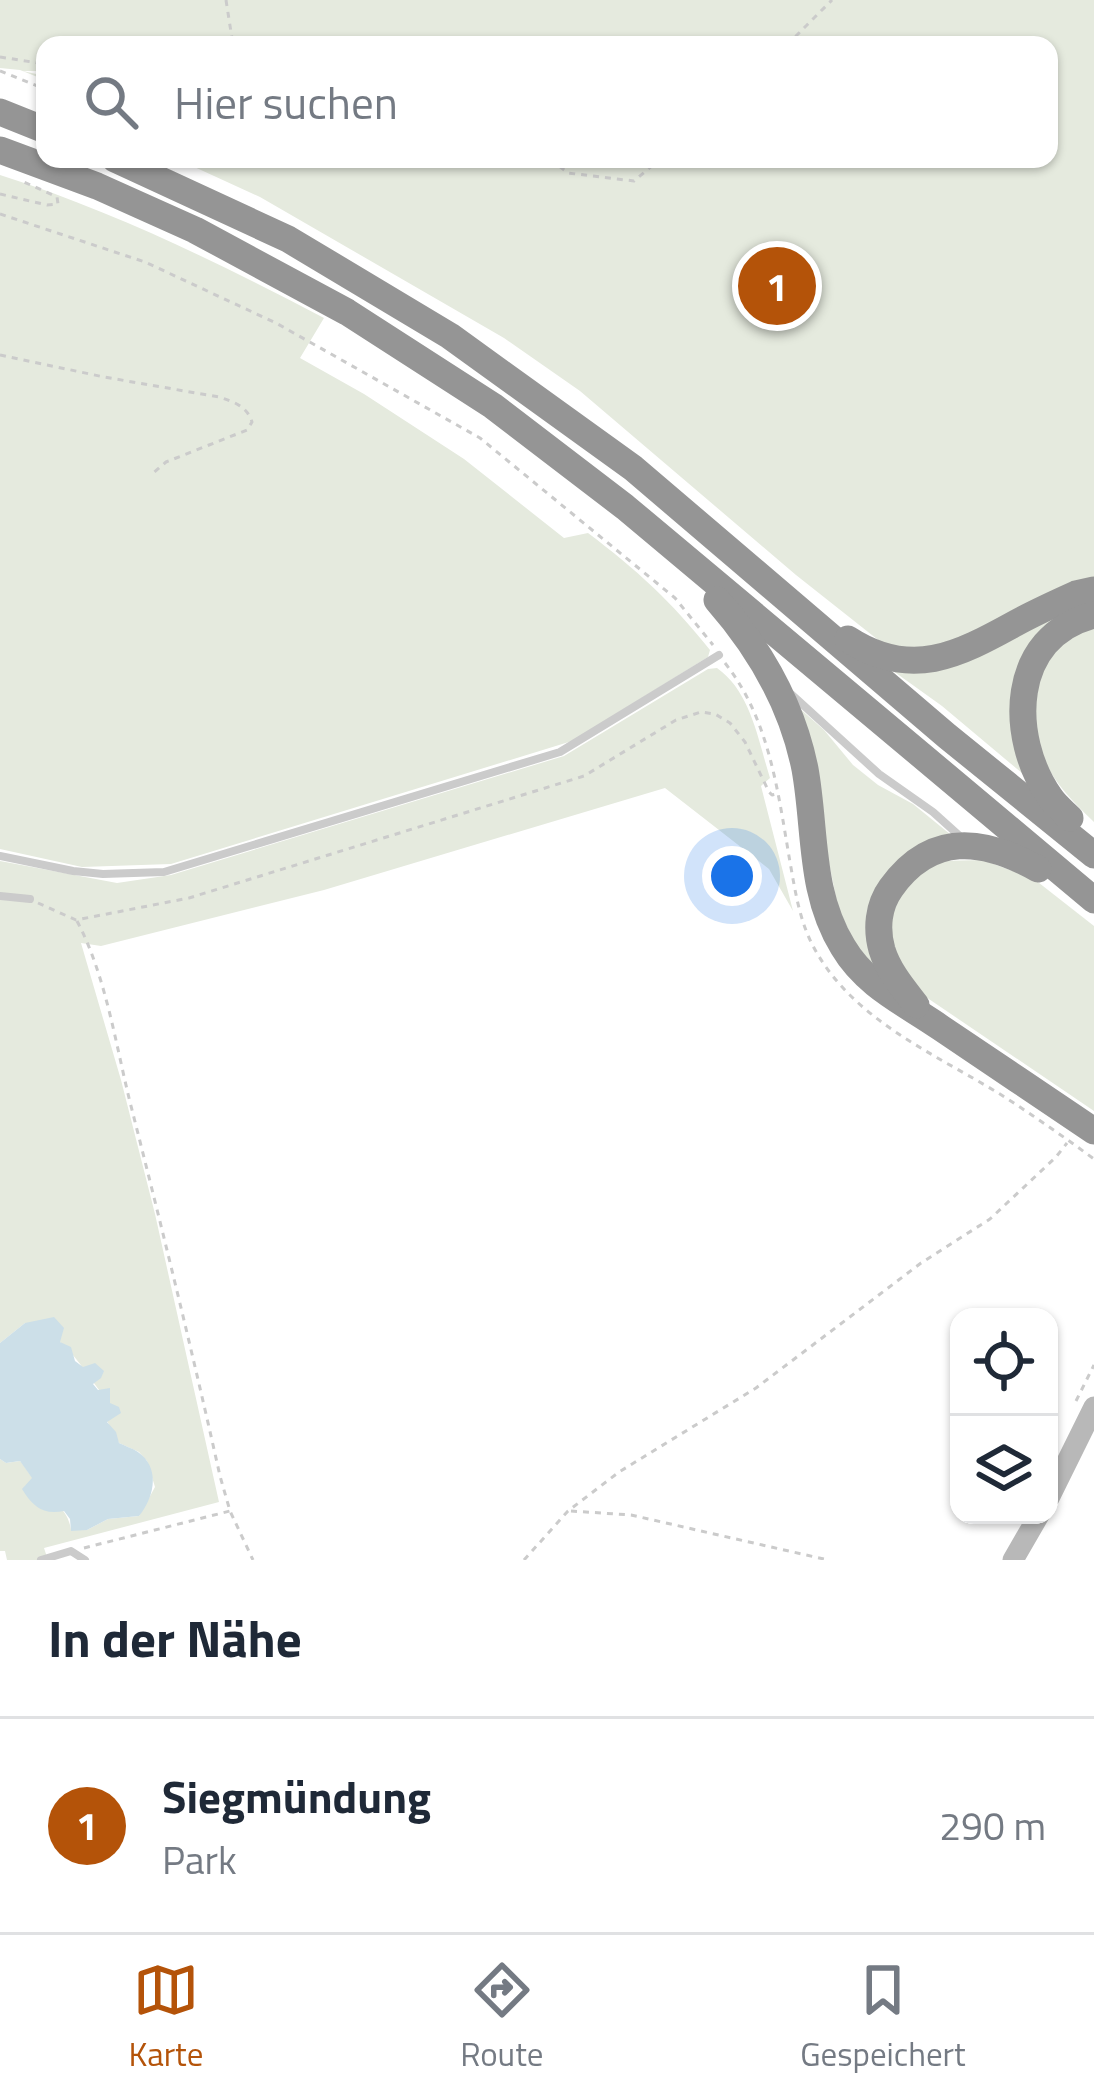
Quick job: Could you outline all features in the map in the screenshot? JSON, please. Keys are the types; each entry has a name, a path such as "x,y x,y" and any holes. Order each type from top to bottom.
{"highway":[{"path":"0,112 36,126"},
{"path":"0,150 36,163"},
{"path":"49,168 195,230 347,312 493,406 625,507 1094,900"},
{"path":"134,168 288,239 449,335 633,468 1094,856"},
{"path":"625,507 733,619 772,677 792,720 805,770 816,876 844,949 874,986 926,1018 1082,1136"},
{"path":"784,597 864,649 890,658 923,660 970,649 1076,594 1094,590"},
{"path":"1094,615 1064,628 1033,661 1023,689 1023,725 1030,758 1050,798 1094,843"},
{"path":"926,1018 894,976 879,935 884,899 915,861 948,847 1011,854 1094,900"}],"main road":[{"path":"1058,1480 1094,1407"},
{"path":"1013,1560 1034,1524"}],"lane":[{"path":"0,856 103,874 164,872 560,752 719,655"},
{"path":"772,677 878,774 933,812 970,846"},
{"path":"0,896 30,899"},
{"path":"41,1560 71,1552 85,1560"}],"path":[{"path":"226,0 232,36"},
{"path":"796,36 832,0"},
{"path":"0,57 36,63"},
{"path":"0,71 36,85"},
{"path":"562,168 634,181 649,168"},
{"path":"0,194 58,204 56,197 16,179"},
{"path":"0,214 145,262 276,323 480,438 675,598 719,655"},
{"path":"0,355 219,397 249,412 252,422 247,430 166,462 152,474"},
{"path":"30,899 76,920 189,898 584,776 676,721 701,712 730,723 745,742 769,792 778,794"},
{"path":"76,920 89,944 107,1009 230,1511 253,1560"},
{"path":"524,1560 568,1511 620,1472 756,1388 921,1263 990,1220 1082,1136"},
{"path":"71,1552 230,1511"},
{"path":"568,1511 631,1515 828,1560"}],"shaded area":[{"path":"0,0 1094,0 1094,584 951,643 914,650 882,643 580,391 504,338 260,197 197,168 1058,168 1058,36 36,36 36,71 23,71 36,76 0,68"},
{"path":"0,175 165,239 324,318 300,358 464,459 564,538 588,533 667,601 710,650 708,657 572,741 171,864 82,867 0,849"},
{"path":"1078,608 1011,706 1012,739 1029,779 882,663"},
{"path":"1094,621 1094,822 1057,782 1042,754 1036,700 1038,683 1056,648"},
{"path":"717,668 746,703 757,733 770,778 761,786 793,911 769,869 665,788 324,890 101,946 81,943 155,1214 219,1502 44,1548 48,1560 7,1560 5,1551 0,1551 0,1459 20,1461 61,1508 71,1530 139,1516 155,1487 147,1461 119,1443 107,1421 110,1403 60,1342 25,1323 0,1343 0,861 117,883 171,875 564,756 708,669"},
{"path":"797,706 853,765 956,839 908,858 879,973 854,942 838,907"},
{"path":"983,860 1034,879 1094,926 1094,1111 920,993 893,950 890,924 903,886 939,861"},
{"path":"54,1317 64,1328 60,1342 71,1347 75,1361 83,1367 95,1363 104,1371 93,1384 98,1390 110,1388 110,1403 119,1407 121,1413 107,1422 119,1443 138,1452 150,1466 151,1492 139,1516 108,1519 87,1530 71,1531 64,1511 44,1511 26,1495 22,1489 32,1478 20,1461 0,1459 0,1343 25,1323"}],"place":[{"name":"Siegmündung","path":"777,286"}]}
